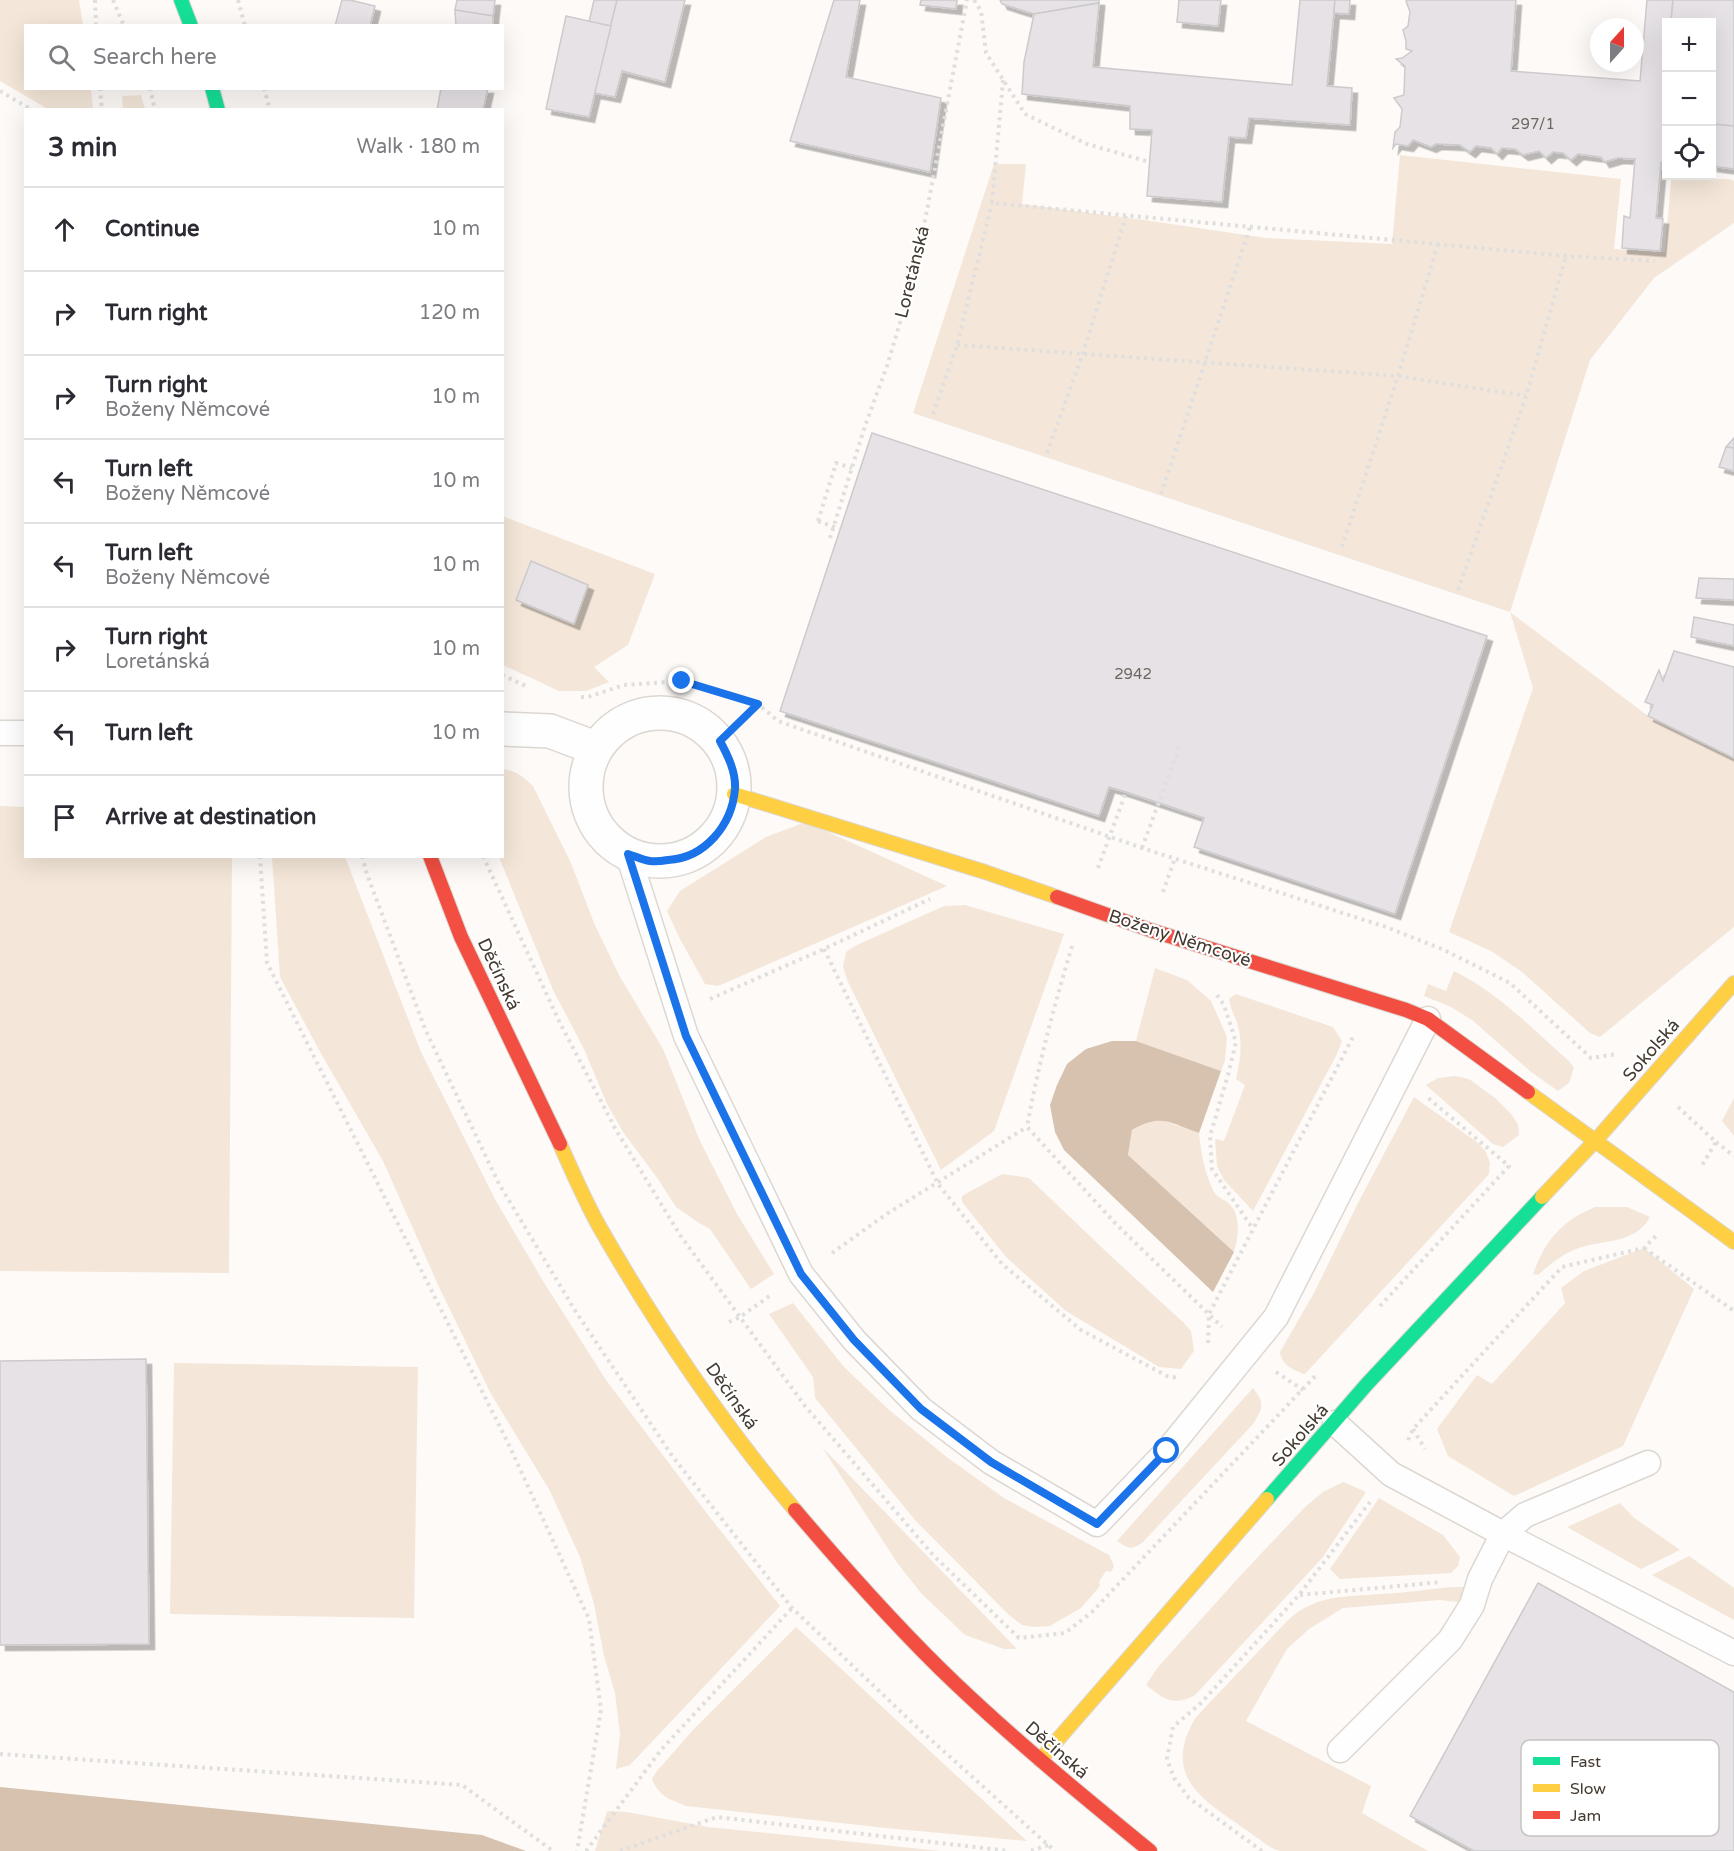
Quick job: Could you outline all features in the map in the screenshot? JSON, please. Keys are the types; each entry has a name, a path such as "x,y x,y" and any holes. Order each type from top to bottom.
{"street":[{"path":"181,0 193,24"},
{"path":"191,0 194,24"},
{"path":"213,90 217,108"},
{"path":"657,712 681,715 703,725 720,741 732,764 735,788 730,812 719,834 700,850 676,860 651,861 628,854 607,840 593,820 585,796 587,771 596,748 612,729 633,717 657,712"},
{"path":"504,729 550,731 596,748"},
{"name":"Boženy Němcové","path":"734,794 985,872 1150,930 1406,1010 1428,1019 1596,1140"},
{"name":"Děčínská","path":"430,859 462,937 597,1223 699,1382 754,1458 812,1530 880,1608 938,1666 1040,1761 1150,1851"},
{"name":"Sokolská","path":"1040,1761 1367,1384 1596,1140 1734,983"},
{"path":"1596,1140 1734,1242"}],"lane":[{"path":"0,733 24,733"},
{"path":"628,854 686,1036 801,1274 854,1340 921,1409 991,1462 1097,1524 1167,1451 1276,1317 1428,1019"},
{"path":"1335,1423 1391,1474 1734,1653"},
{"path":"1340,1750 1450,1640 1472,1605 1480,1579 1503,1534 1525,1515 1648,1463"}],"path":[{"path":"95,0 96,24"},
{"path":"113,0 123,24"},
{"path":"238,0 244,24"},
{"name":"Loretánská","path":"830,538 915,273 967,0"},
{"path":"974,0 981,12 986,53 1025,114 1087,144 1149,162"},
{"path":"933,414 957,345 992,203 1003,80"},
{"path":"100,90 102,108"},
{"path":"150,90 155,108"},
{"path":"265,90 269,108"},
{"path":"0,91 29,108"},
{"path":"992,203 1438,244 1655,261"},
{"path":"1047,453 1083,352 1126,216"},
{"path":"1161,494 1250,227"},
{"path":"1342,547 1438,244"},
{"path":"1458,590 1526,396 1566,255"},
{"path":"957,345 1083,352 1398,376 1526,396"},
{"path":"840,529 818,521 836,463 852,468"},
{"path":"504,676 534,690"},
{"path":"624,685 682,681 758,704 778,721 1142,848 1386,927 1442,949 1510,983 1591,1058 1623,1053 1648,1080 1734,1156"},
{"path":"720,741 758,704"},
{"path":"1142,848 1179,747"},
{"path":"729,1322 740,1317 885,1215 1027,1127 1034,1084 1059,988 1084,907 1126,792"},
{"path":"260,858 267,963 508,1443 589,1619 601,1710 577,1851"},
{"path":"363,858 425,1029 499,1184 576,1312 673,1456 792,1608 921,1731 1055,1851"},
{"path":"484,858 559,1021 616,1130 680,1235 805,1406 934,1556 1019,1638 1065,1633 1092,1612 1303,1390"},
{"path":"678,1012 824,949 938,896"},
{"path":"824,949 938,1184 1002,1264 1081,1330 1167,1376 1184,1379"},
{"path":"1214,991 1224,1005 1236,1042 1210,1136 1212,1169 1253,1229"},
{"path":"1208,1348 1209,1314 1356,1032"},
{"path":"1027,1127 1115,1223 1209,1314"},
{"path":"1700,1170 1716,1142"},
{"path":"1262,1851 1190,1798 1174,1778 1167,1759 1173,1727 1201,1703 1299,1595 1391,1474 1413,1429 1562,1267 1644,1248 1659,1234"},
{"path":"1644,1248 1734,1311"},
{"path":"1299,1595 1480,1579"},
{"path":"586,1851 661,1750 792,1608"},
{"path":"0,1754 462,1785 553,1851"},
{"path":"620,1851 717,1817 1009,1851"},
{"path":"1031,1851 1048,1845"}],"shaded area":[{"path":"0,0 79,0 83,24 24,24 24,90 91,90 93,108 46,108 0,81"},
{"path":"141,95 145,108 123,108 122,96"},
{"path":"1400,155 1621,179 1614,249 1665,252 1671,180 1730,179 1734,181 1734,223 1654,278 1590,360 1510,612 913,413 994,164 1026,164 1022,204 1266,238 1392,244"},
{"path":"504,517 655,574 628,645 594,667 609,682 586,691 559,691 504,665"},
{"path":"1510,612 1648,716 1734,758 1734,927 1600,1037 1590,1033 1522,972 1491,951 1449,932 1533,688"},
{"path":"504,769 519,774 533,786 571,863 594,923 619,975 663,1049 700,1141 737,1214 774,1274 751,1289 710,1229 676,1207 623,1132 607,1104 584,1049 553,990 499,858 504,858"},
{"path":"0,806 24,807 24,858 232,858 229,1273 0,1271"},
{"path":"806,822 947,886 718,986 705,984 667,911 680,891 766,837"},
{"path":"272,858 345,858 421,1052 496,1201 543,1281 606,1380 780,1606 630,1765 616,1769 620,1734 615,1693 604,1656 594,1604 580,1557 550,1491 491,1394 439,1287 383,1161 280,977"},
{"path":"965,905 1064,934 994,1131 941,1170 848,982 843,967 846,952 857,945 944,906"},
{"path":"1155,968 1187,980 1211,1001 1227,1037 1225,1060 1221,1071 1136,1041"},
{"path":"1454,971 1501,1001 1569,1061 1574,1068 1569,1083 1558,1091 1531,1072 1472,1020 1451,1007 1424,996 1428,984 1446,991"},
{"path":"1236,994 1333,1027 1342,1041 1253,1211 1224,1180 1217,1166 1215,1139 1224,1141 1245,1085 1236,1079 1241,1047 1237,1023 1229,999"},
{"path":"1112,1041 1136,1041 1221,1071 1199,1133 1166,1121 1151,1122 1132,1130 1128,1155 1234,1252 1213,1292 1064,1150 1055,1132 1050,1105 1067,1064 1086,1049"},
{"path":"1455,1076 1469,1079 1495,1098 1512,1115 1518,1125 1519,1135 1503,1147 1493,1144 1426,1085 1438,1078"},
{"path":"1414,1097 1478,1143 1486,1152 1490,1163 1489,1174 1305,1374 1297,1371 1285,1363 1280,1352 1314,1293"},
{"path":"1734,1098 1734,1136 1722,1121"},
{"path":"1159,1119 1199,1133 1204,1163 1211,1185 1216,1194 1230,1205 1237,1218 1234,1252 1128,1155 1132,1130 1148,1121"},
{"path":"1002,1174 1029,1178 1183,1322 1191,1331 1194,1351 1181,1369 1159,1367 1066,1311 1006,1257 962,1202 962,1196"},
{"path":"1595,1207 1627,1207 1650,1217 1644,1226 1627,1237 1576,1249 1556,1260 1538,1275 1533,1274 1543,1252 1556,1233 1573,1219"},
{"path":"1644,1248 1694,1289 1623,1446 1514,1496 1448,1456 1437,1429 1477,1375 1492,1384 1565,1303 1561,1288 1584,1271"},
{"path":"793,1303 844,1367 888,1409 948,1458 1004,1498 1109,1555 1114,1566 1111,1572 1106,1571 1099,1582 1100,1586 1081,1608 1050,1626 1022,1625 1009,1615 915,1520 815,1398 813,1377 769,1314"},
{"path":"174,1363 418,1367 414,1618 170,1614"},
{"path":"1253,1388 1261,1406 1253,1424 1143,1542 1130,1548 1117,1541"},
{"path":"822,1447 1017,1649 1004,1649 965,1635 921,1593 898,1564"},
{"path":"1343,1482 1366,1492 1323,1557 1195,1695 1187,1699 1169,1700 1146,1685 1158,1667 1306,1506 1323,1492"},
{"path":"1379,1498 1443,1535 1460,1557 1458,1566 1451,1573 1340,1579 1330,1569"},
{"path":"1620,1503 1633,1517 1680,1550 1641,1569 1567,1527"},
{"path":"1689,1556 1734,1588 1734,1620 1652,1575"},
{"path":"1466,1587 1458,1602 1440,1600 1343,1608 1309,1629 1287,1649 1246,1721 1371,1786 1362,1813 1428,1851 1280,1851 1262,1842 1201,1796 1185,1770 1183,1755 1186,1737 1196,1717 1289,1619 1311,1605 1332,1598"},
{"path":"796,1627 1027,1841 686,1806 662,1794 652,1779 657,1771 693,1730"},
{"path":"0,1787 482,1835 526,1851 0,1851"},
{"path":"607,1811 627,1812 708,1827 941,1851 595,1851"}],"building":[{"path":"342,0 375,6 370,24 336,24"},
{"path":"457,0 495,0 493,16 455,10"},
{"path":"594,0 617,0 611,26 589,22"},
{"path":"617,0 685,0 665,82 622,71 615,97 594,93"},
{"path":"834,0 860,0 846,77 941,98 930,172 790,141"},
{"path":"921,0 957,0 956,9 920,5"},
{"path":"1000,0 1099,0 1099,3 1034,14 1002,4"},
{"path":"1179,0 1221,0 1218,26 1177,22"},
{"path":"1300,0 1335,0 1327,86 1352,88 1350,125 1249,118 1246,138 1229,137 1222,202 1147,196 1152,130 1130,129 1130,106 1022,94 1024,62 1034,14 1099,3 1093,67 1292,85"},
{"path":"1335,0 1350,0 1349,14 1334,13"},
{"path":"1516,0 1511,71 1640,81 1641,72 1644,72 1647,0 1673,0 1671,18 1662,18 1662,162 1656,218 1663,219 1660,251 1622,248 1624,216 1630,218 1635,159 1618,158 1604,162 1601,157 1578,154 1571,160 1563,153 1553,152 1546,158 1539,151 1523,155 1515,149 1502,148 1497,154 1491,148 1476,146 1470,152 1460,145 1436,144 1431,147 1413,140 1408,146 1396,144 1393,148 1395,132 1400,127 1402,109 1394,98 1404,95 1405,66 1396,59 1412,51 1406,49 1403,30 1408,26 1410,12 1406,1"},
{"path":"1673,0 1734,0 1734,126 1716,124 1716,18 1671,18"},
{"path":"455,10 493,16 493,24 456,24"},
{"path":"566,16 611,26 589,117 546,109"},
{"path":"441,90 488,90 483,108 437,108"},
{"path":"1716,124 1734,126 1734,169 1716,167"},
{"path":"872,433 1487,636 1395,914 1194,847 1204,818 1126,792 1109,787 1099,816 780,711"},
{"path":"1734,438 1734,448 1726,447"},
{"path":"1726,447 1734,448 1734,471 1719,467"},
{"path":"531,561 588,585 574,624 516,600"},
{"path":"1699,578 1734,579 1734,600 1696,598"},
{"path":"1694,617 1734,625 1734,646 1691,637"},
{"path":"1674,651 1734,667 1734,758 1648,716 1653,705 1645,702 1659,670 1663,681"},
{"path":"146,1359 149,1644 0,1645 0,1361"},
{"path":"1538,1583 1734,1692 1734,1851 1474,1851 1410,1816"}],"traffic: fast":[{"path":"181,0 190,24"},
{"path":"213,90 217,108"},
{"path":"1267,1499 1367,1384 1542,1197"}],"traffic: slow":[{"path":"734,794 985,872 1057,897"},
{"path":"1542,1197 1596,1140 1734,983"},
{"path":"1528,1092 1734,1242"},
{"path":"560,1144 599,1226 666,1336 741,1443 795,1510"},
{"path":"1040,1760 1267,1499"}],"traffic: jam":[{"path":"431,858 461,937 560,1144"},
{"path":"1057,897 1150,930 1406,1010 1428,1019 1528,1092"},
{"path":"795,1510 873,1599 956,1684 1027,1749 1150,1851"}],"route":[{"path":"682,681 758,704 720,741 732,764 735,788 730,812 719,834 700,850 676,860 651,861 628,854 686,1036 801,1274 854,1340 921,1409 991,1462 1097,1524 1167,1451"}]}
